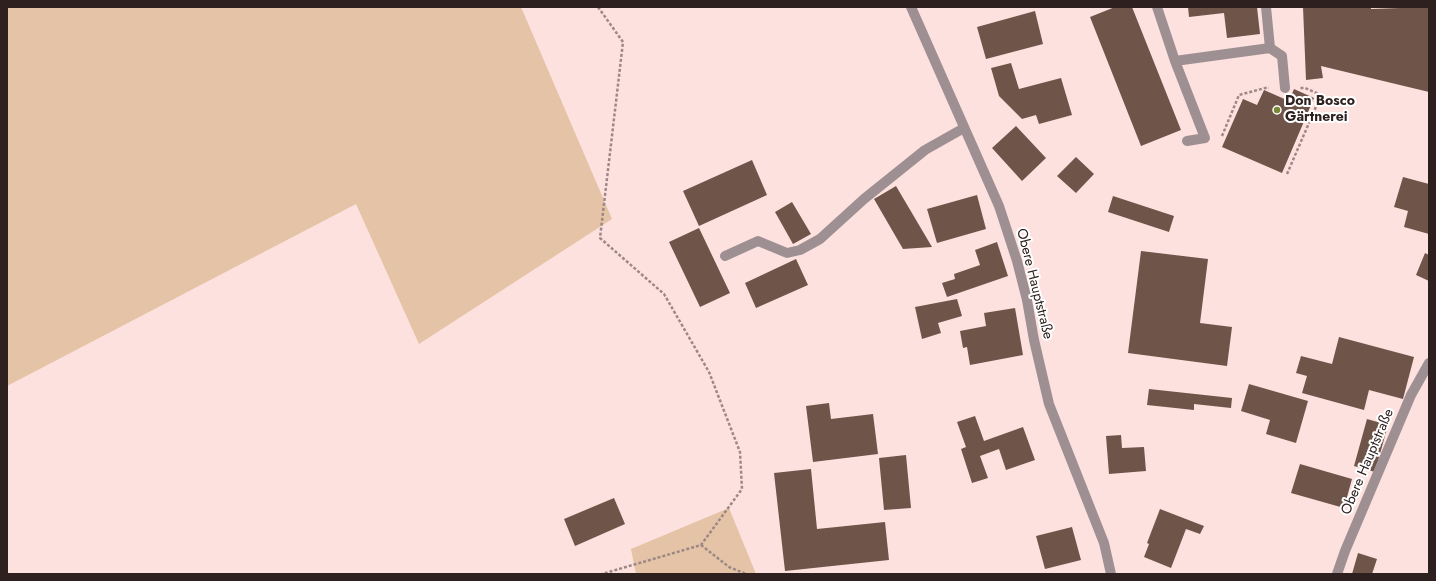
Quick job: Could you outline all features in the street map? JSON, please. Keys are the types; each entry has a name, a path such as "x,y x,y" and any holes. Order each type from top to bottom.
{"street":[{"name":"Obere Hauptstraße","path":"911,7 999,206 1015,254 1027,300 1034,340 1049,404 1104,543 1111,574"},
{"path":"1156,7 1175,62 1205,138 1187,141"},
{"path":"1266,7 1270,48"},
{"path":"1175,62 1270,48 1282,56 1285,88"},
{"path":"725,256 758,241 787,253 800,250 820,239 864,199 925,150 964,128"},
{"name":"Obere Hauptstraße","path":"1338,574 1345,551 1408,402 1429,363"}],"path":[{"path":"598,7 623,42 600,238 664,294 709,372 740,452 742,489 701,545 602,574"},
{"path":"1221,138 1239,95 1265,88 1305,88 1320,95 1286,174"},
{"path":"701,545 729,567 746,574"}],"shaded area":[{"path":"7,7 521,7 612,219 419,344 356,204 7,386"},
{"path":"729,508 756,574 636,574 631,549"}],"building":[{"path":"1115,7 1132,7 1181,130 1141,146 1090,17"},
{"path":"1188,7 1257,7 1260,34 1227,38 1224,13 1189,17"},
{"path":"1303,7 1371,7 1371,9 1429,7 1429,92 1321,66 1323,78 1306,80"},
{"path":"1035,11 1043,44 986,59 977,27"},
{"path":"1011,63 1019,89 1061,78 1072,115 1039,124 1036,115 1022,119 999,96 991,68"},
{"path":"1294,89 1314,98 1282,173 1222,147 1243,99 1257,105 1264,90 1289,101"},
{"path":"1016,126 1046,158 1022,181 992,148"},
{"path":"1076,157 1094,174 1076,193 1057,176"},
{"path":"752,160 767,195 699,226 683,191"},
{"path":"1403,177 1429,184 1429,234 1404,227 1408,211 1394,207"},
{"path":"896,186 932,247 903,249 874,199"},
{"path":"977,195 986,229 937,243 927,209"},
{"path":"1113,196 1174,216 1169,232 1108,212"},
{"path":"792,202 811,234 793,244 775,212"},
{"path":"699,228 730,293 700,307 669,242"},
{"path":"997,242 1008,276 947,297 942,283 955,279 954,274 980,265 975,250"},
{"path":"1141,251 1208,259 1200,323 1232,327 1227,366 1128,353"},
{"path":"1425,253 1429,255 1429,281 1416,275"},
{"path":"796,259 808,285 756,308 745,283"},
{"path":"957,299 962,316 938,323 941,333 922,339 915,307"},
{"path":"1015,308 1023,355 970,365 967,347 963,348 960,331 986,326 984,313"},
{"path":"1339,337 1414,357 1403,399 1369,390 1364,410 1302,393 1307,376 1296,373 1301,356 1332,364"},
{"path":"1249,384 1308,401 1296,443 1266,434 1270,420 1241,411"},
{"path":"1149,389 1232,398 1231,408 1194,404 1194,410 1147,405"},
{"path":"829,403 831,419 873,414 878,454 813,462 806,406"},
{"path":"975,416 984,441 1023,427 1035,460 1006,470 999,449 980,456 988,478 972,483 961,449 966,447 957,422"},
{"path":"1367,419 1388,425 1375,472 1354,466"},
{"path":"1121,435 1122,448 1144,447 1146,471 1109,474 1106,436"},
{"path":"906,455 911,508 884,510 879,458"},
{"path":"1300,464 1352,479 1344,508 1291,493"},
{"path":"811,469 817,529 885,522 889,560 785,571 774,473"},
{"path":"614,498 625,524 575,546 564,519"},
{"path":"1160,509 1204,526 1200,534 1186,529 1171,568 1144,557 1149,544 1147,543"},
{"path":"1072,527 1081,560 1045,569 1036,536"},
{"path":"1358,553 1377,559 1372,574 1352,574"}],"place":[{"name":"Don Bosco Gärtnerei","path":"1277,110"}]}
